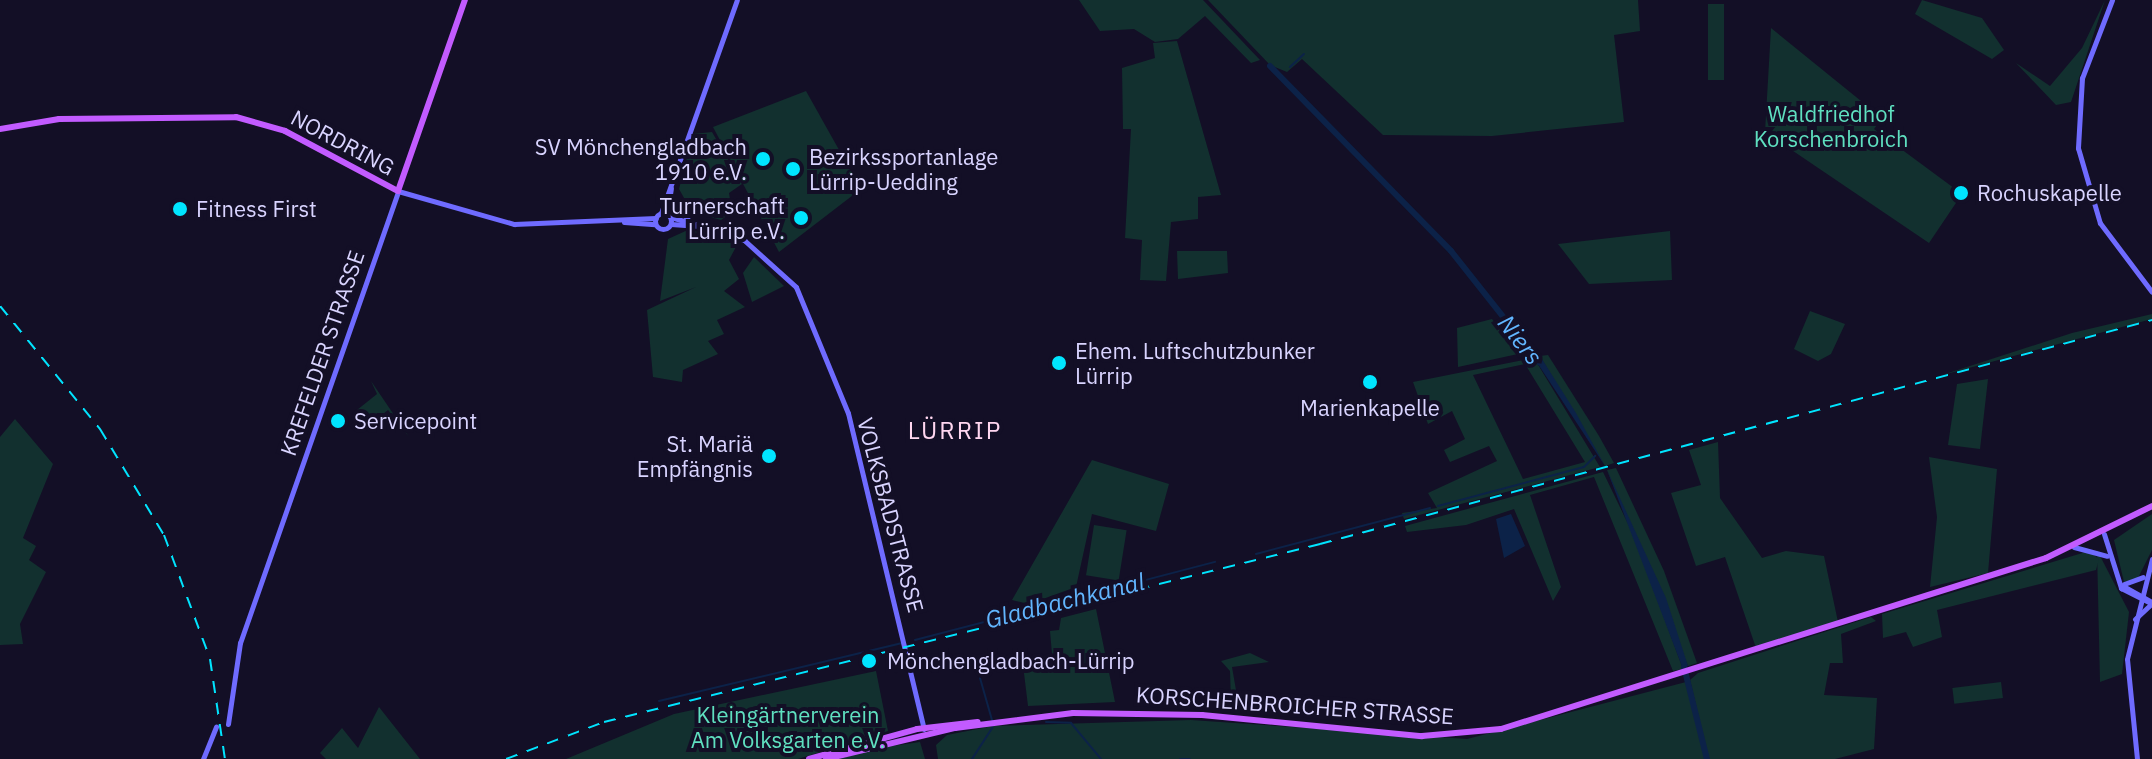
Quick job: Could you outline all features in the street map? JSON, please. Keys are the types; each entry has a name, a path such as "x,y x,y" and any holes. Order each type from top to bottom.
{"main road":[{"name":"KREFELDER STRASSE","path":"230,723 240,643 465,0"},
{"path":"663,218 673,175 737,0"},
{"path":"2112,0 2089,51 2077,107 2081,170 2102,226 2152,292"},
{"name":"NORDRING","path":"0,129 59,119 236,117 285,131 398,191 500,223 663,218 695,221 719,229 761,251 796,287 842,399"},
{"path":"663,218 673,175"},
{"path":"668,199 676,214 695,221"},
{"name":"NORDRING","path":"663,218 719,229"},
{"name":"VOLKSBADSTRASSE","path":"842,399 912,653 925,730"},
{"name":"KORSCHENBROICHER STRASSE","path":"809,759 925,730 1124,712 1469,734 1687,674 2074,547 2104,534 2152,506"},
{"path":"2104,534 2116,580 2138,599 2152,603 2132,623"},
{"path":"2074,547 2108,557"},
{"path":"2137,759 2126,688 2132,623 2152,559"},
{"path":"2116,580 2133,585 2146,573"},
{"path":"203,759 216,726"},
{"name":"KORSCHENBROICHER STRASSE","path":"826,759 925,730"}],"green space":[{"path":"1079,0 1203,0 1260,60 1251,63 1205,16 1178,39 1155,42 1134,29 1100,31"},
{"path":"1208,0 1638,0 1640,31 1614,35 1624,122 1492,136 1383,135 1302,59 1287,72 1270,65"},
{"path":"1922,0 1982,18 2004,50 1992,59 1915,14"},
{"path":"2105,0 2071,102 2056,105 2016,63 2050,86 2082,48"},
{"path":"1708,4 1724,4 1724,80 1708,80"},
{"name":"Waldfriedhof Korschenbroich","path":"1771,28 1882,118 1874,129 1962,194 1929,243 1765,132"},
{"path":"1177,41 1221,195 1198,197 1198,219 1171,222 1166,281 1140,280 1142,240 1125,238 1131,129 1123,129 1122,68 1155,58 1153,43"},
{"name":"Bezirkssportanlage Lürrip-Uedding","path":"806,91 861,189 779,252 713,127"},
{"path":"712,132 742,184 729,193 732,212 721,220 692,212 679,189 693,134"},
{"path":"690,229 737,245 729,260 739,279 724,291 745,307 717,320 724,334 708,341 718,354 683,370 682,382 653,377 647,310 696,287 660,301 668,239"},
{"path":"1670,231 1672,280 1589,284 1558,244"},
{"path":"1177,251 1227,251 1228,273 1178,279"},
{"path":"754,257 784,286 752,302 743,273"},
{"path":"1810,311 1845,324 1831,354 1818,361 1794,349"},
{"path":"2152,314 2152,319 1939,376 2072,333"},
{"path":"1492,319 1518,354 1458,367 1457,328"},
{"path":"1548,355 1614,463 1605,466 1540,356"},
{"path":"1534,358 1600,467 1404,519 1402,513 1437,508 1428,493 1497,461 1489,446 1450,462 1444,450 1465,439 1452,411 1428,424 1413,382","holes":["1525,364 1585,462 1523,479 1473,375"]},
{"path":"1988,379 1980,449 1948,445 1957,384"},
{"path":"371,381 409,437 388,410 368,426 362,419 357,410 377,394"},
{"path":"15,419 53,464 23,538 36,546 29,560 46,572 20,624 23,644 0,645 0,437"},
{"path":"1718,442 1720,498 1762,558 1786,551 1824,556 1838,622 1756,648 1725,557 1696,566 1671,493 1701,485 1689,450"},
{"path":"1929,457 1997,469 1988,573 1930,587 1937,517"},
{"path":"1092,460 1169,484 1156,531 1092,514 1076,587 1029,604 1012,600"},
{"path":"1616,468 1664,571 1697,663 1688,666 1607,470"},
{"path":"1603,472 1633,534 1683,669 1673,671 1594,477 1530,495 1561,587 1553,601 1514,509 1466,525 1407,532 1405,526"},
{"path":"2152,514 2152,550 2137,580 2124,582 2114,540"},
{"path":"1094,525 1127,530 1119,581 1086,575"},
{"path":"2097,550 2129,612 2122,674 2100,682"},
{"path":"2089,551 2099,559 2096,570 1937,610 1942,637 1913,647 1906,632 1883,638 1882,614"},
{"path":"1096,609 1115,702 1028,706 1023,665 1052,654 1050,631 1059,630 1061,618"},
{"path":"1871,617 1876,621 1841,634 1843,663 1830,663 1824,695 1877,698 1874,749 1835,759 1709,759 1690,680 1698,673"},
{"path":"1250,653 1269,662 1232,667 1237,696 1262,703 1231,702 1230,671 1221,661"},
{"name":"Kleingärtnerverein Am Volksgarten e.V.","path":"876,671 888,731 798,759 566,759 674,714"},
{"path":"1686,682 1705,759 938,759 936,745 947,735 993,726 1191,720 1467,739"},
{"path":"2001,682 2003,698 1954,704 1952,688"},
{"path":"379,707 420,759 326,759 320,753 342,728 358,748"},
{"path":"920,742 925,759 839,759 878,748"}],"water":[{"path":"1540,356 1576,413 1605,466 1534,358"},
{"path":"1607,470 1666,598 1688,666 1683,669"},
{"path":"1511,514 1525,546 1504,558 1496,519"}],"waterway":[{"path":"1290,67 1304,54"},
{"name":"Niers","path":"1270,66 1451,251 1539,362"},
{"name":"Gladbachkanal","path":"1438,506 1584,467 1595,456"},
{"name":"Gladbachkanal","path":"1256,554 1430,508"},
{"name":"Gladbachkanal","path":"915,640 1215,562"},
{"name":"Gladbachkanal","path":"659,701 902,643"},
{"name":"Niers","path":"1684,667 1707,759"},
{"path":"980,678 992,720"},
{"path":"1046,722 1071,723 1101,759"},
{"path":"972,759 993,727"},
{"path":"1180,759 1190,759"}],"railway":[{"path":"0,306 100,429 164,535 210,659 225,759"},
{"path":"506,759 604,722 1320,544 2152,320"}],"place":[{"name":"SV Mönchengladbach 1910 e.V.","path":"763,159"},
{"name":"Bezirkssportanlage Lürrip-Uedding","path":"793,169"},
{"name":"Rochuskapelle","path":"1961,193"},
{"name":"Fitness First","path":"180,209"},
{"name":"Turnerschaft Lürrip e.V.","path":"801,218"},
{"name":"Ehem. Luftschutzbunker Lürrip","path":"1059,363"},
{"name":"Marienkapelle","path":"1370,382"},
{"name":"Servicepoint","path":"338,421"},
{"name":"St. Mariä Empfängnis","path":"769,456"},
{"name":"Mönchengladbach-Lürrip","path":"869,661"}],"district":[{"name":"LÜRRIP","path":"955,431"}]}
